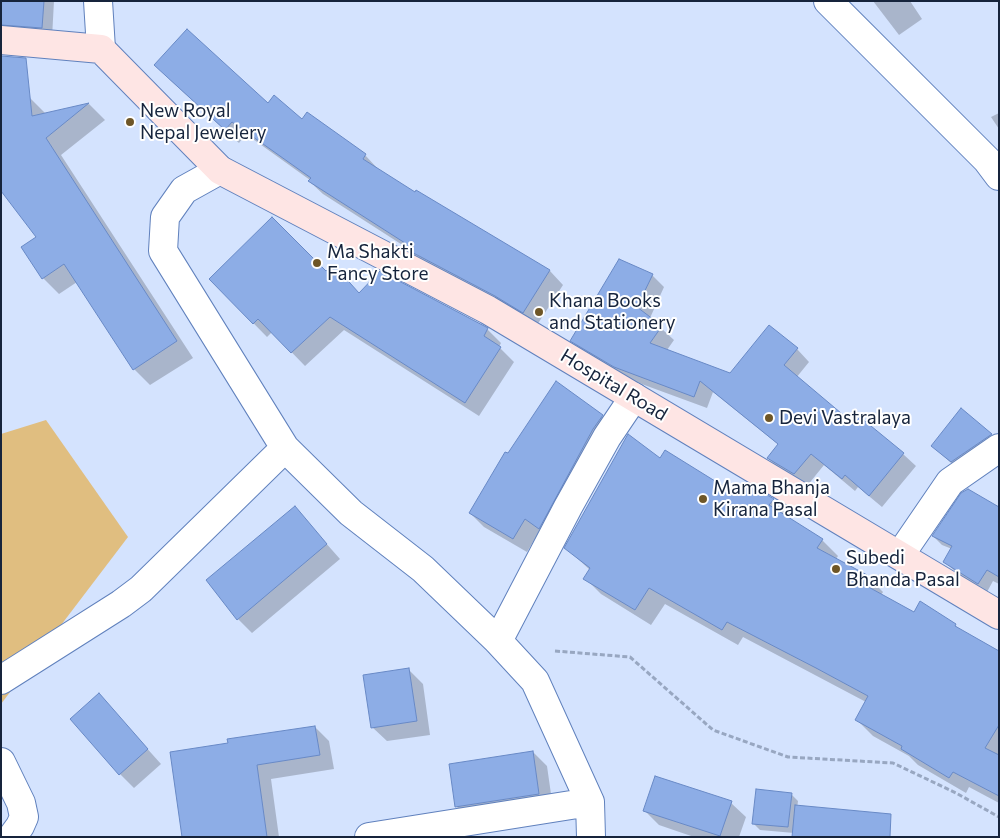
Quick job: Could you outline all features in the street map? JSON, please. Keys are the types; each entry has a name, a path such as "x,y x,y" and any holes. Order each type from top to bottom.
{"street":[{"path":"1,40 102,49 98,1"},
{"path":"828,1 987,160 999,176"},
{"name":"Hospital Road","path":"102,49 220,170 488,310 999,615"},
{"path":"220,170 184,190 166,217 164,251 285,448 351,513 423,569 502,645 535,681 590,802 591,837"},
{"path":"502,645 568,508 607,437 634,397"},
{"path":"1,680 121,604 141,588 285,448"},
{"path":"900,555 950,482 999,448"},
{"path":"1,762 21,803 24,817 12,837"},
{"path":"370,837 590,802"}],"path":[{"path":"502,645 630,658 713,730 788,757 893,763 956,793 999,817"}],"shaded area":[{"path":"46,420 128,537 1,704 1,434"}],"building":[{"path":"1,1 44,1 42,28 1,25"},
{"path":"187,29 268,103 274,95 302,119 307,112 366,154 363,159 415,192 416,190 550,270 523,313 495,296 402,247 405,243 308,181 311,178 232,122 225,130 154,65"},
{"path":"1,56 26,58 32,116 89,103 46,138 177,341 133,370 64,264 42,279 21,247 36,237 1,191"},
{"path":"272,217 326,271 333,264 359,293 380,271 488,328 484,336 501,347 465,403 330,317 291,353 258,319 253,324 209,279"},
{"path":"619,259 653,274 637,307 662,326 650,343 730,373 769,325 798,348 784,365 854,424 860,417 904,453 869,496 845,475 842,479 811,454 794,474 767,458 778,444 700,381 694,397 614,367 570,341"},
{"path":"556,381 603,415 593,429 539,529 525,519 513,539 469,513 505,452 508,453"},
{"path":"961,408 992,434 951,462 931,446"},
{"path":"628,434 660,458 665,450 723,486 725,484 739,492 747,483 774,499 769,505 823,539 817,548 867,575 863,584 914,612 920,601 956,624 955,626 999,651 999,725 985,748 999,755 999,796 953,772 949,778 901,749 902,746 855,720 868,696 816,668 727,622 722,630 649,588 635,610 583,579 590,568 564,548"},
{"path":"968,489 999,507 999,577 987,570 978,584 943,562 952,546 932,536 961,493"},
{"path":"295,506 327,544 237,620 206,580"},
{"path":"409,668 417,721 371,728 363,675"},
{"path":"99,693 148,749 119,775 70,719"},
{"path":"315,726 320,755 257,765 267,837 182,837 170,752 228,743 227,739"},
{"path":"533,751 539,794 455,807 449,764"},
{"path":"655,776 732,801 720,836 643,811"},
{"path":"756,789 792,793 788,827 752,824"},
{"path":"795,805 891,814 890,837 792,837"}],"place":[{"name":"New Royal Nepal Jewelery","path":"130,122"},
{"name":"Ma Shakti Fancy Store","path":"317,263"},
{"name":"Khana Books and Stationery","path":"539,312"},
{"name":"Devi Vastralaya","path":"769,418"},
{"name":"Mama Bhanja Kirana Pasal","path":"703,499"},
{"name":"Subedi Bhanda Pasal","path":"836,569"}]}
